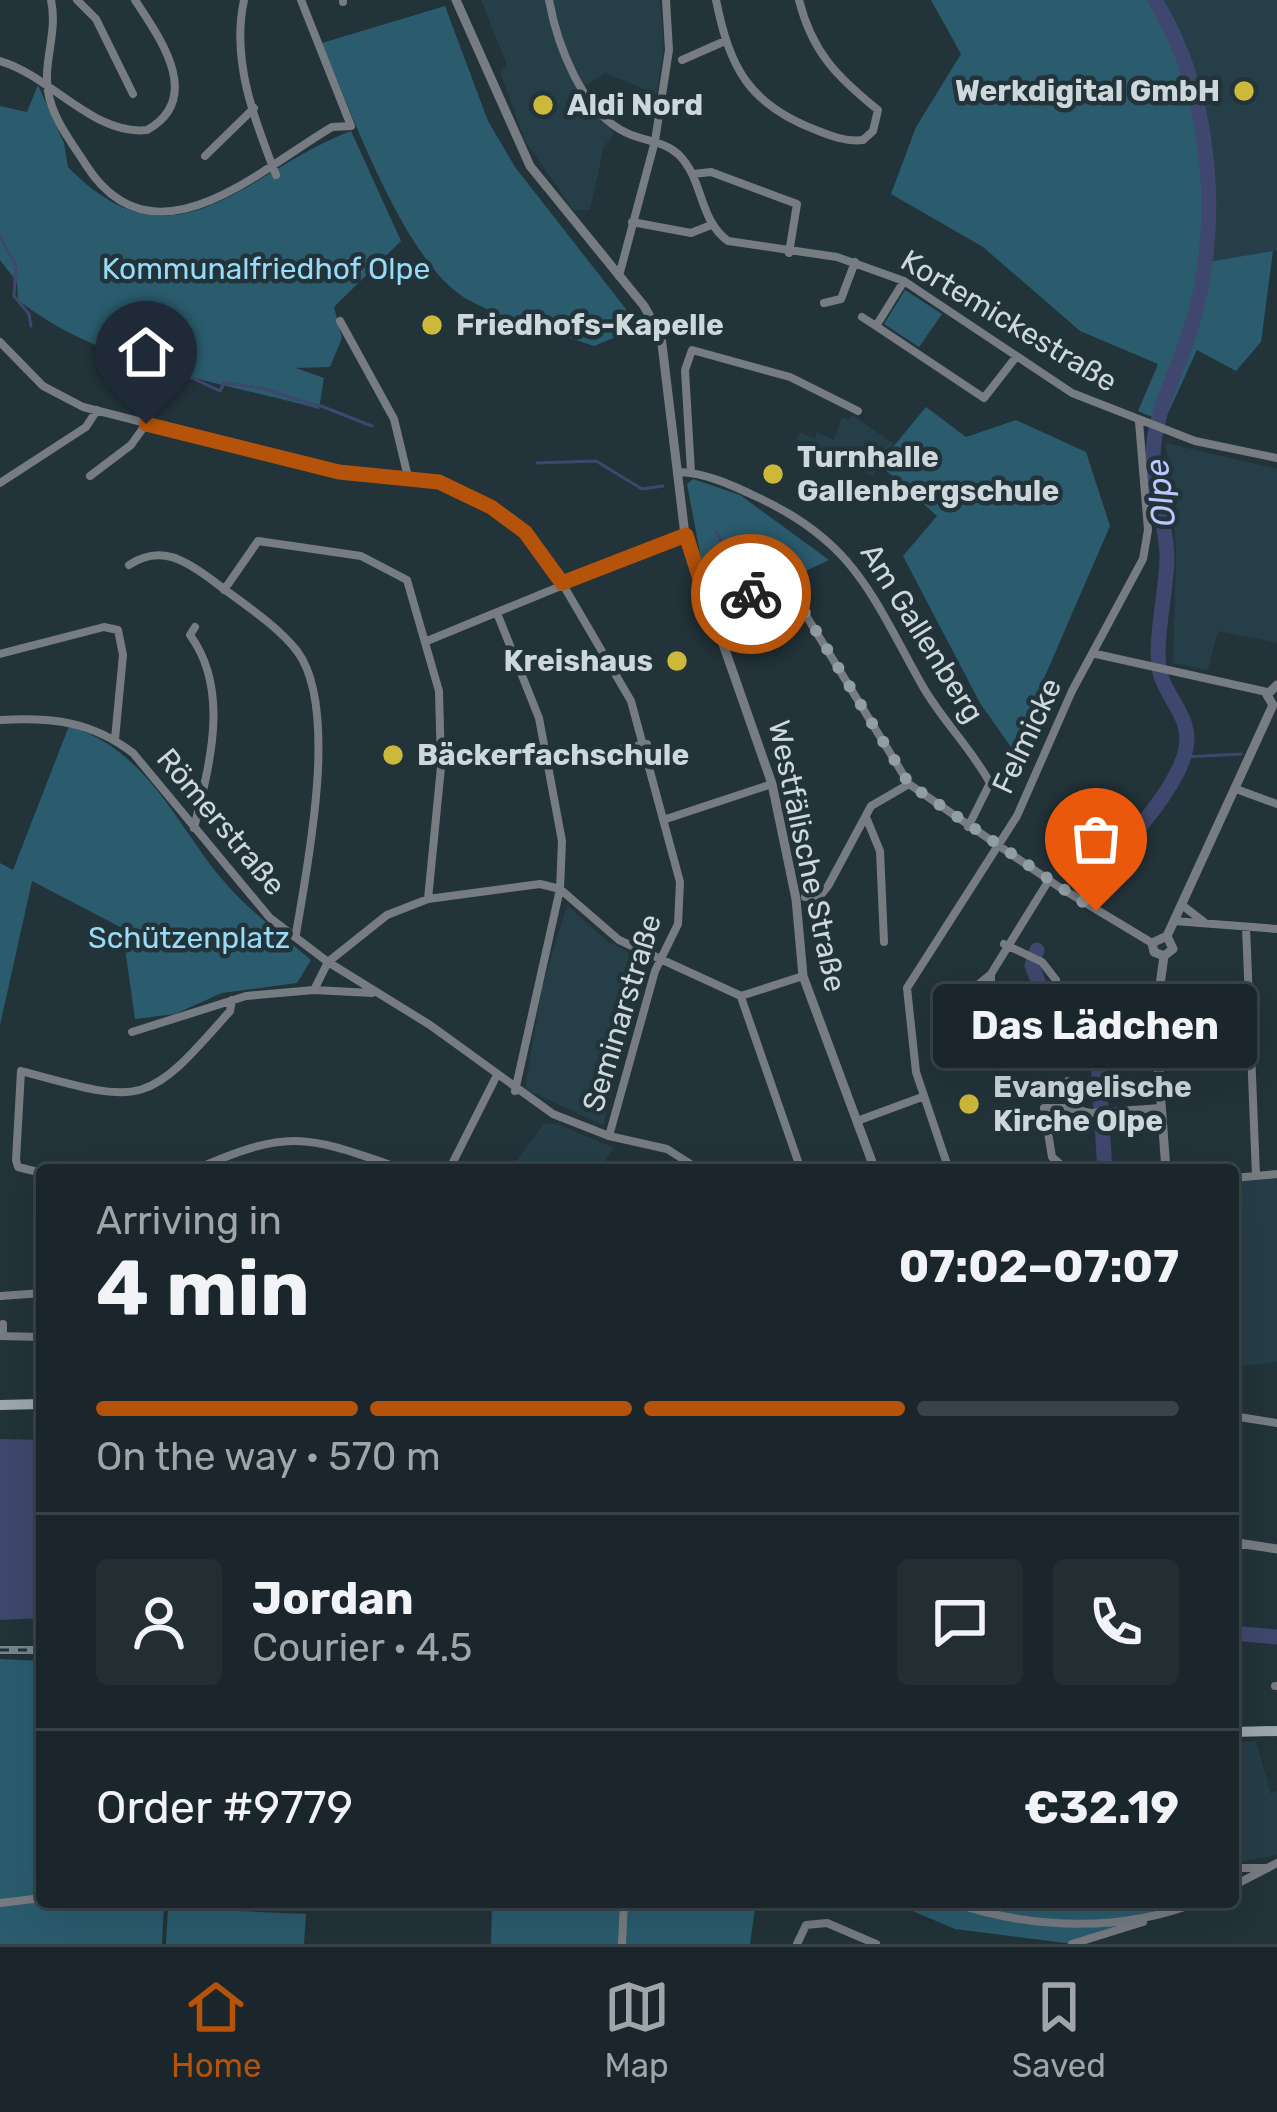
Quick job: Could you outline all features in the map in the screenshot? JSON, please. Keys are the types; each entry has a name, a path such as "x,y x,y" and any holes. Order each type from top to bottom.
{"main road":[{"path":"0,1405 36,1404"},
{"path":"1239,1732 1277,1731"}],"street":[{"path":"51,0 56,20 48,83 55,113 94,178 118,201 141,210 185,211 274,171 332,127 351,126 301,0"},
{"path":"77,0 96,20 133,94"},
{"path":"0,61 48,83 113,128 130,132 161,122 176,72 136,0"},
{"path":"244,0 238,47 274,171"},
{"path":"457,0 530,166 661,336 686,535 707,601 716,598 723,605"},
{"path":"549,0 555,32 579,82 616,127 676,152 692,174 711,225 691,233 632,222"},
{"path":"619,276 626,265 632,222 655,142 669,50 666,0"},
{"path":"716,0 724,41 754,94 776,114 833,136 863,140 873,131 878,110 827,67 799,0"},
{"path":"682,60 724,41"},
{"path":"205,156 254,109"},
{"path":"692,174 711,172 797,204 789,254"},
{"name":"Kortemickestraße","path":"711,225 728,241 789,254 817,253 904,281 1072,392 1163,431 1277,458"},
{"name":"Kortemickestraße","path":"824,303 841,299 855,262"},
{"path":"876,326 904,281"},
{"path":"862,316 984,398 1016,357"},
{"path":"340,321 394,419 407,477"},
{"name":"Seminarstraße","path":"0,342 56,395 97,410 339,472 445,484 491,507 525,532 623,683 646,744 680,882 678,924 662,960 609,1136"},
{"path":"692,472 685,370 692,350 790,377 858,411"},
{"path":"0,483 86,427 97,410"},
{"name":"Felmicke","path":"947,1164 922,1096 907,988 998,846 1146,548 1143,423"},
{"path":"90,476 131,445 146,424"},
{"name":"Am Gallenberg","path":"679,472 743,490 811,524 868,583 923,688 990,783 968,826"},
{"path":"427,641 686,535"},
{"path":"224,590 257,541 362,556 407,580 439,691 441,767 428,899"},
{"path":"129,565 143,555 177,558 296,650 315,695 317,809 296,934"},
{"path":"715,621 723,605 774,588 796,598 909,784 1048,880 1152,943 1154,952 1164,956"},
{"name":"Westfälische Straße","path":"707,601 702,613 715,621 772,784 796,898 802,976 873,1164"},
{"path":"497,613 551,762 562,841 560,889 515,1091"},
{"path":"0,654 104,627 118,630 123,655 115,739"},
{"path":"194,829 210,760 215,705 200,650 190,635 195,627"},
{"path":"1096,654 1272,688 1275,706 1167,936 1152,943"},
{"name":"Römerstraße","path":"0,720 44,717 115,739 133,753 270,917 328,962 430,1025 515,1091 563,1119 667,1149 691,1164"},
{"path":"551,762 646,744"},
{"path":"666,819 772,784"},
{"path":"805,897 820,896 828,886 865,815 909,784"},
{"path":"1236,788 1277,804"},
{"path":"865,815 880,851 884,942"},
{"path":"991,974 953,1005 956,1014 976,1030 991,1011 991,974 1004,944 1048,880"},
{"path":"314,990 328,962 387,915 428,899 522,884 560,889 619,940 741,996 802,976"},
{"path":"1181,905 1205,923"},
{"path":"1174,921 1277,929"},
{"path":"1246,927 1256,1175"},
{"path":"1166,1164 1155,1022 1164,956 1173,949 1167,936"},
{"path":"1004,944 1042,962 1056,980"},
{"path":"132,1032 232,1000 314,990 375,993"},
{"path":"741,996 799,1164"},
{"path":"36,1172 18,1167 21,1071 85,1088 143,1092 171,1078 230,1011 232,1000"},
{"path":"1155,1022 1247,1016"},
{"path":"451,1164 496,1077"},
{"path":"1068,1082 1069,1108"},
{"path":"857,1121 922,1096"},
{"path":"1060,1164 1052,1157 1044,1108 1103,1113 1161,1108"},
{"path":"207,1164 252,1144 288,1139 318,1142 386,1164"},
{"path":"1239,1177 1277,1174"},
{"path":"2,1297 36,1294"},
{"path":"4,1324 2,1336 36,1337"},
{"path":"1239,1417 1274,1423"},
{"path":"1239,1540 1277,1549"},
{"path":"1239,1868 1273,1865"},
{"path":"1239,1883 1273,1865"},
{"path":"0,1903 36,1899"},
{"path":"622,1944 624,1908"},
{"path":"980,1908 1048,1922 1144,1921"},
{"path":"1072,1944 1131,1930 1181,1908"},
{"path":"797,1944 806,1925 819,1922 876,1944"}],"shaded area":[{"path":"481,0 660,0 664,47 657,94 605,73 579,90 614,134 604,146 590,210 573,210 525,141 500,72 507,65"},
{"path":"1159,0 1277,0 1277,251 1208,263 1211,146 1177,30"},
{"path":"852,415 894,444 873,476 795,439 801,433 815,439 817,432 834,440 842,417 849,420"},
{"path":"1166,443 1277,469 1277,643 1218,631 1208,670 1173,663 1176,553"},
{"path":"567,905 606,940 647,962 603,1125 525,1089 542,987"},
{"path":"545,1123 614,1148 602,1164 514,1164"},
{"path":"1277,1174 1277,1362 1239,1366 1239,1177"},
{"path":"0,1439 36,1440 36,1618 0,1620"},
{"path":"1256,1741 1271,1794 1277,1790 1277,1855 1239,1862 1239,1742"}],"green space":[{"path":"931,0 1159,0 1189,65 1204,127 1208,262 1273,251 1261,342 1236,371 1197,350 1164,422 1138,411 1158,364 1080,331 983,247 891,194 916,127 961,54"},
{"name":"Kommunalfriedhof Olpe","path":"445,6 488,121 515,167 640,327 594,346 479,306 442,279 400,218 322,43"},
{"path":"38,85 64,143 68,167 107,199 143,214 177,215 211,205 351,131 401,241 334,307 342,338 330,367 296,368 324,378 319,409 123,356 86,341 18,300 17,282 0,260 0,106 27,112"},
{"path":"905,290 942,314 919,347 884,324"},
{"path":"926,407 966,437 1016,420 1086,452 1110,526 1013,750 980,703 903,556 937,516 879,464"},
{"path":"693,479 740,495 829,560 795,576 714,593 703,569 687,484"},
{"name":"Schützenplatz","path":"69,726 117,750 136,767 226,884 311,960 297,983 222,993 175,1014 135,1019 122,928 32,881 0,1025 0,863 13,870"},
{"path":"0,1659 36,1661 36,1908 164,1908 162,1944 0,1944"},
{"path":"168,1908 306,1914 304,1944 166,1944"},
{"path":"492,1908 755,1908 750,1944 491,1944"},
{"path":"905,1908 1163,1908 1073,1944 955,1929"}],"waterway":[{"name":"Olpe","path":"1082,892 1155,807 1178,770 1187,742 1184,722 1159,664 1167,558 1153,458 1162,408 1201,287 1209,202 1200,117 1189,76 1155,0"},
{"path":"0,237 16,266 14,296 29,314 31,326"},
{"path":"106,377 164,365 220,391 224,383 261,388 318,406"},
{"path":"321,406 372,426"},
{"path":"537,463 596,461 642,489 663,486"},
{"path":"716,531 729,555"},
{"path":"1184,757 1241,754"},
{"name":"Olpe","path":"1037,950 1032,965 1039,984 1098,1062 1105,1164"},
{"path":"1239,1634 1277,1637"}],"railway":[{"path":"0,1650 36,1650"}],"way so far":[{"path":"751,594 774,588 796,598 909,784 1096,911"}],"place":[{"name":"Werkdigital GmbH","path":"1244,91"},
{"name":"Aldi Nord","path":"543,105"},
{"name":"Friedhofs-Kapelle","path":"432,325"},
{"name":"Turnhalle Gallenbergschule","path":"773,474"},
{"name":"Kreishaus","path":"677,661"},
{"name":"Bäckerfachschule","path":"393,755"},
{"name":"Das Lädchen","path":"1096,911"},
{"name":"Evangelische Kirche Olpe","path":"969,1104"}],"route":[{"path":"146,424 339,472 439,482 491,507 525,532 562,583 686,535 695,576 707,601 716,598 723,605 751,594"}]}
